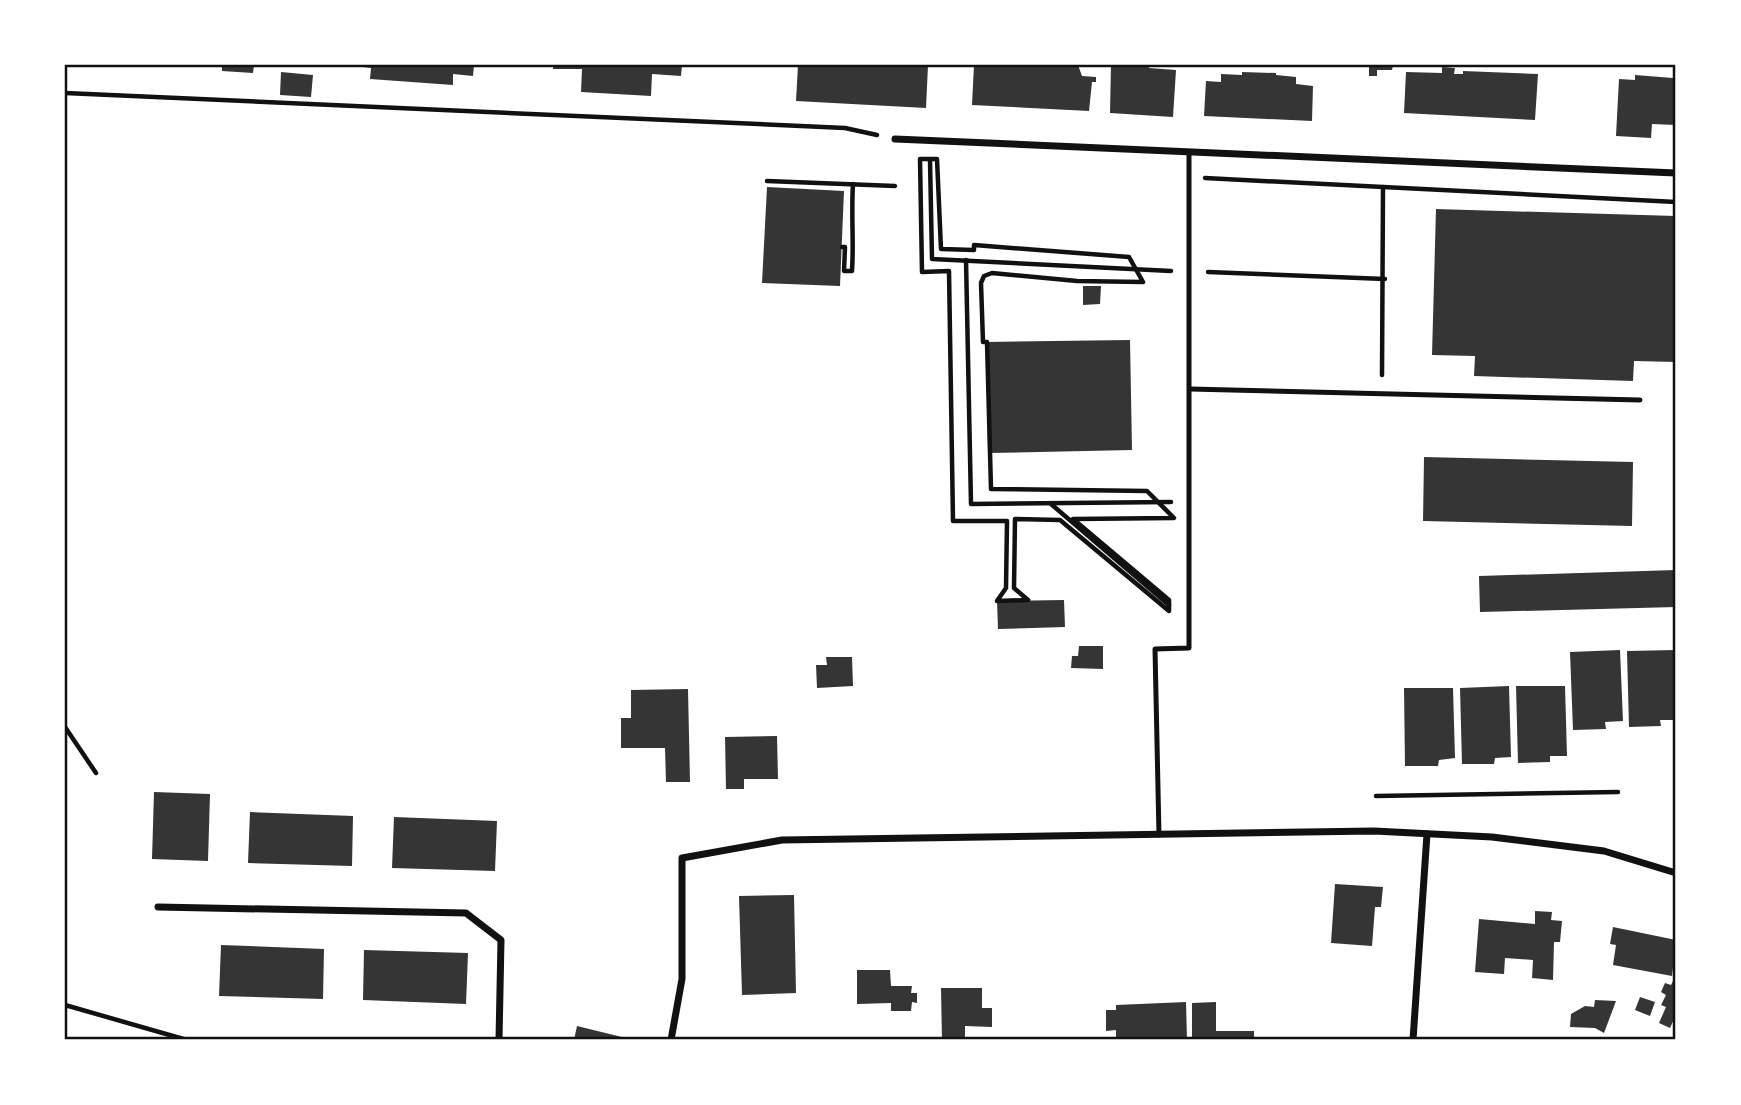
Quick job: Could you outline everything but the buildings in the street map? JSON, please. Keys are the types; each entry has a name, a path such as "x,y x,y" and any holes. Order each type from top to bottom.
{"street":[{"path":"895,139 1676,173"},
{"path":"671,1040 682,979 682,858 782,840 1374,831 1492,836 1604,851 1676,873"},
{"path":"1413,1040 1427,834"},
{"path":"158,907 467,913 501,940 499,1040"}],"lane":[{"path":"1159,835 1154,649 1189,648 1189,153"},
{"path":"1190,389 1640,400"}],"path":[{"path":"65,93 845,128 895,139"},
{"path":"929,140 932,259 1385,279"},
{"path":"920,159 937,159 941,249 974,250 974,245 1129,257 1136,270 1143,282 1077,281 992,273 984,276 981,283 983,342 987,342 991,489 1147,491 1174,518 1073,519 1169,600 1169,611 1060,520 1015,519 1014,588 1028,600 997,601 1006,588 1007,521 953,521 949,271 922,272 920,159"},
{"path":"1189,178 1676,202"},
{"path":"767,181 894,186"},
{"path":"842,247 845,247 844,271 852,271 854,242 850,234 853,184"},
{"path":"1382,394 1385,279 1383,187"},
{"path":"966,260 971,504 1190,501"},
{"path":"1050,503 1189,623"},
{"path":"65,727 96,773"},
{"path":"1376,796 1618,792"},
{"path":"65,1005 187,1040"}]}
